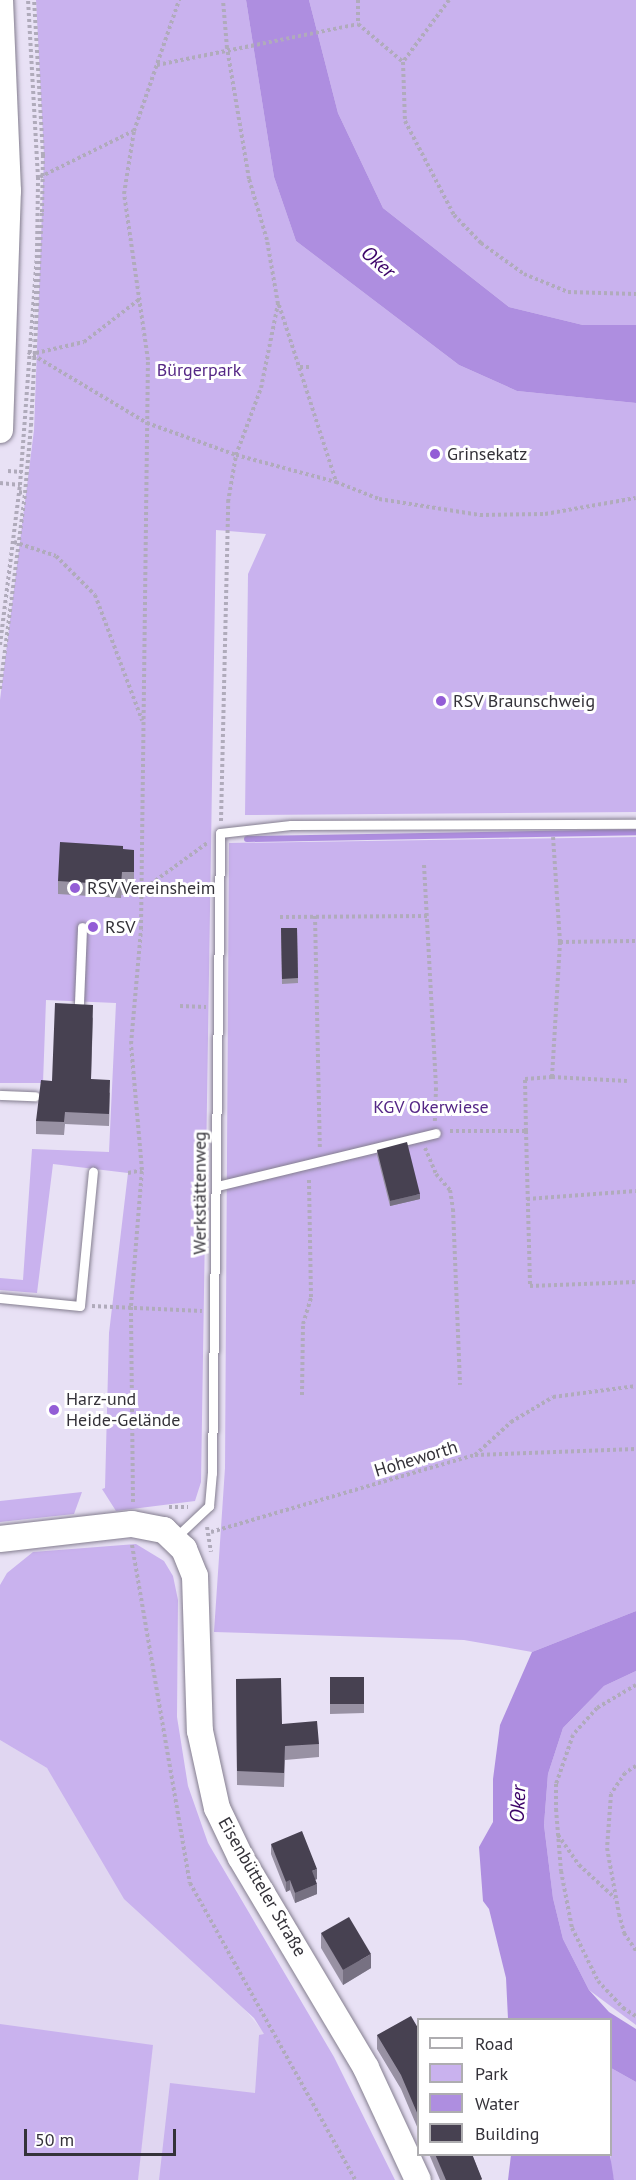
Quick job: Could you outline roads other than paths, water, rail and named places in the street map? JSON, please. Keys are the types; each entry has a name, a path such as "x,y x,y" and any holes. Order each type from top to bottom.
{"street":[{"path":"0,0 8,190 0,430"},
{"path":"0,1539 132,1518 175,1538"},
{"name":"Eisenbütteler Straße","path":"175,1538 184,1549 195,1576 200,1731 217,1808 242,1858 366,2068 418,2180"}],"lane":[{"name":"Werkstättenweg","path":"175,1538 209,1506 216,1312 220,833 291,825 636,824"},
{"path":"79,1003 82,927"},
{"path":"0,1095 35,1096"},
{"path":"217,1186 436,1133"},
{"path":"0,1298 80,1306 93,1172"}],"water":[{"name":"Oker","path":"246,0 309,0 338,113 383,208 509,307 583,325 636,325 636,403 517,391 459,365 296,241 274,177"},
{"name":"Oker","path":"636,1611 636,1671 604,1686 563,1728 548,1774 544,1825 553,1898 563,1939 589,1990 609,2012 636,2029 636,2082 612,2069 612,2018 508,2018 506,1978 489,1909 483,1901 479,1847 493,1822 493,1779 500,1725 532,1652"},
{"path":"511,2156 610,2156 614,2180 508,2180"}],"waterway":[{"path":"247,839 636,832"}],"place":[{"name":"Grinsekatz","path":"435,454"},
{"name":"RSV Braunschweig","path":"441,701"},
{"name":"RSV Vereinsheim","path":"75,888"},
{"name":"RSV","path":"93,927"},
{"name":"Harz-und Heide-Gelände","path":"54,1410"}],"park label":[{"name":"Bürgerpark","path":"199,370"},
{"name":"KGV Okerwiese","path":"431,1107"}]}
